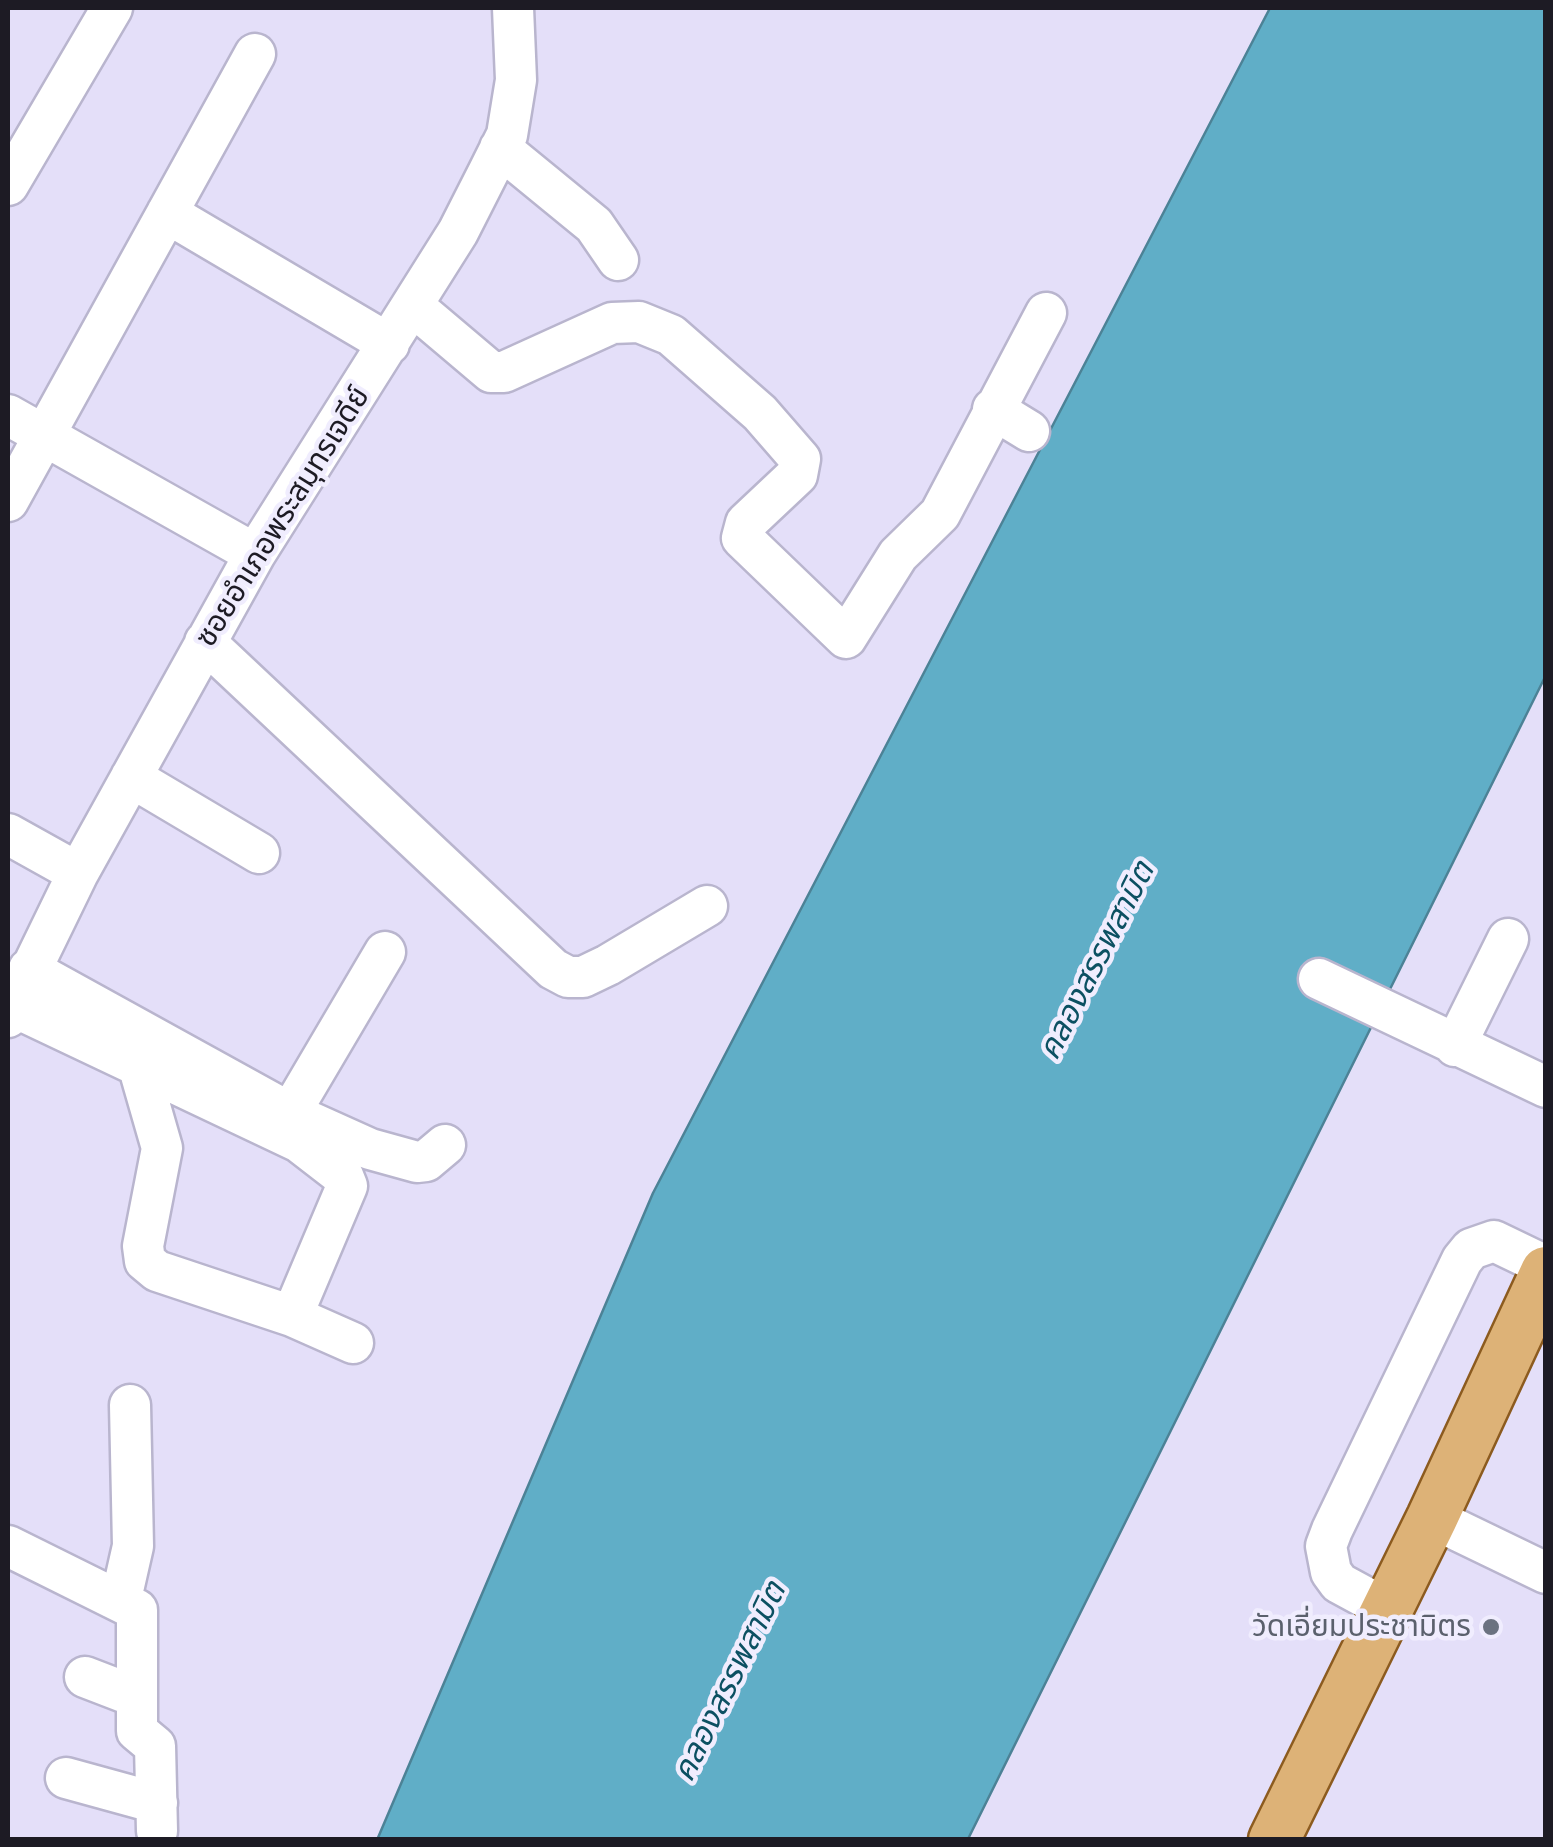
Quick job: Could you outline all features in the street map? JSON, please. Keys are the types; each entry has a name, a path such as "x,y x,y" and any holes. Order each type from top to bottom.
{"main road":[{"path":"1274,1840 1432,1518 1546,1269"}],"street":[{"path":"8,185 112,8"},
{"name":"ซอยอำเภอพระสมุทรเจดีย์","path":"10,1012 78,873 254,554 458,232 500,148 516,80 513,8"},
{"path":"8,500 255,54"},
{"path":"500,148 594,225 618,260"},
{"path":"167,213 389,344"},
{"path":"413,306 491,372 504,372 612,322 639,322 671,334 760,414 800,459 796,475 746,523 742,538 843,638 849,637 898,555 940,514 1046,313"},
{"path":"994,408 1030,431"},
{"path":"8,415 254,554"},
{"path":"206,642 553,970 568,978 608,965 707,906"},
{"path":"130,777 258,854"},
{"path":"8,834 78,873"},
{"path":"1455,1046 1508,939"},
{"path":"290,1113 385,952"},
{"path":"29,969 290,1113 395,1158 426,1160 445,1145"},
{"path":"1320,979 1546,1087"},
{"path":"10,1012 299,1142 343,1176 347,1186 292,1316"},
{"path":"139,1068 162,1148 142,1246 145,1261 157,1270 292,1316 353,1343"},
{"path":"1387,1608 1339,1583 1331,1572 1326,1546 1332,1530 1462,1260 1472,1249 1494,1242 1546,1269"},
{"path":"122,1599 134,1546 130,1405"},
{"path":"1432,1518 1546,1573"},
{"path":"8,1546 122,1599 140,1615 137,1731 156,1746 157,1817 66,1778"},
{"path":"84,1677 138,1697"}],"water":[{"name":"คลองสรรพสามิต","path":"1270,8 1545,8 1545,677 968,1839 377,1840 653,1193"}],"place":[{"name":"วัดเอี่ยมประชามิตร","path":"1491,1627"}]}
